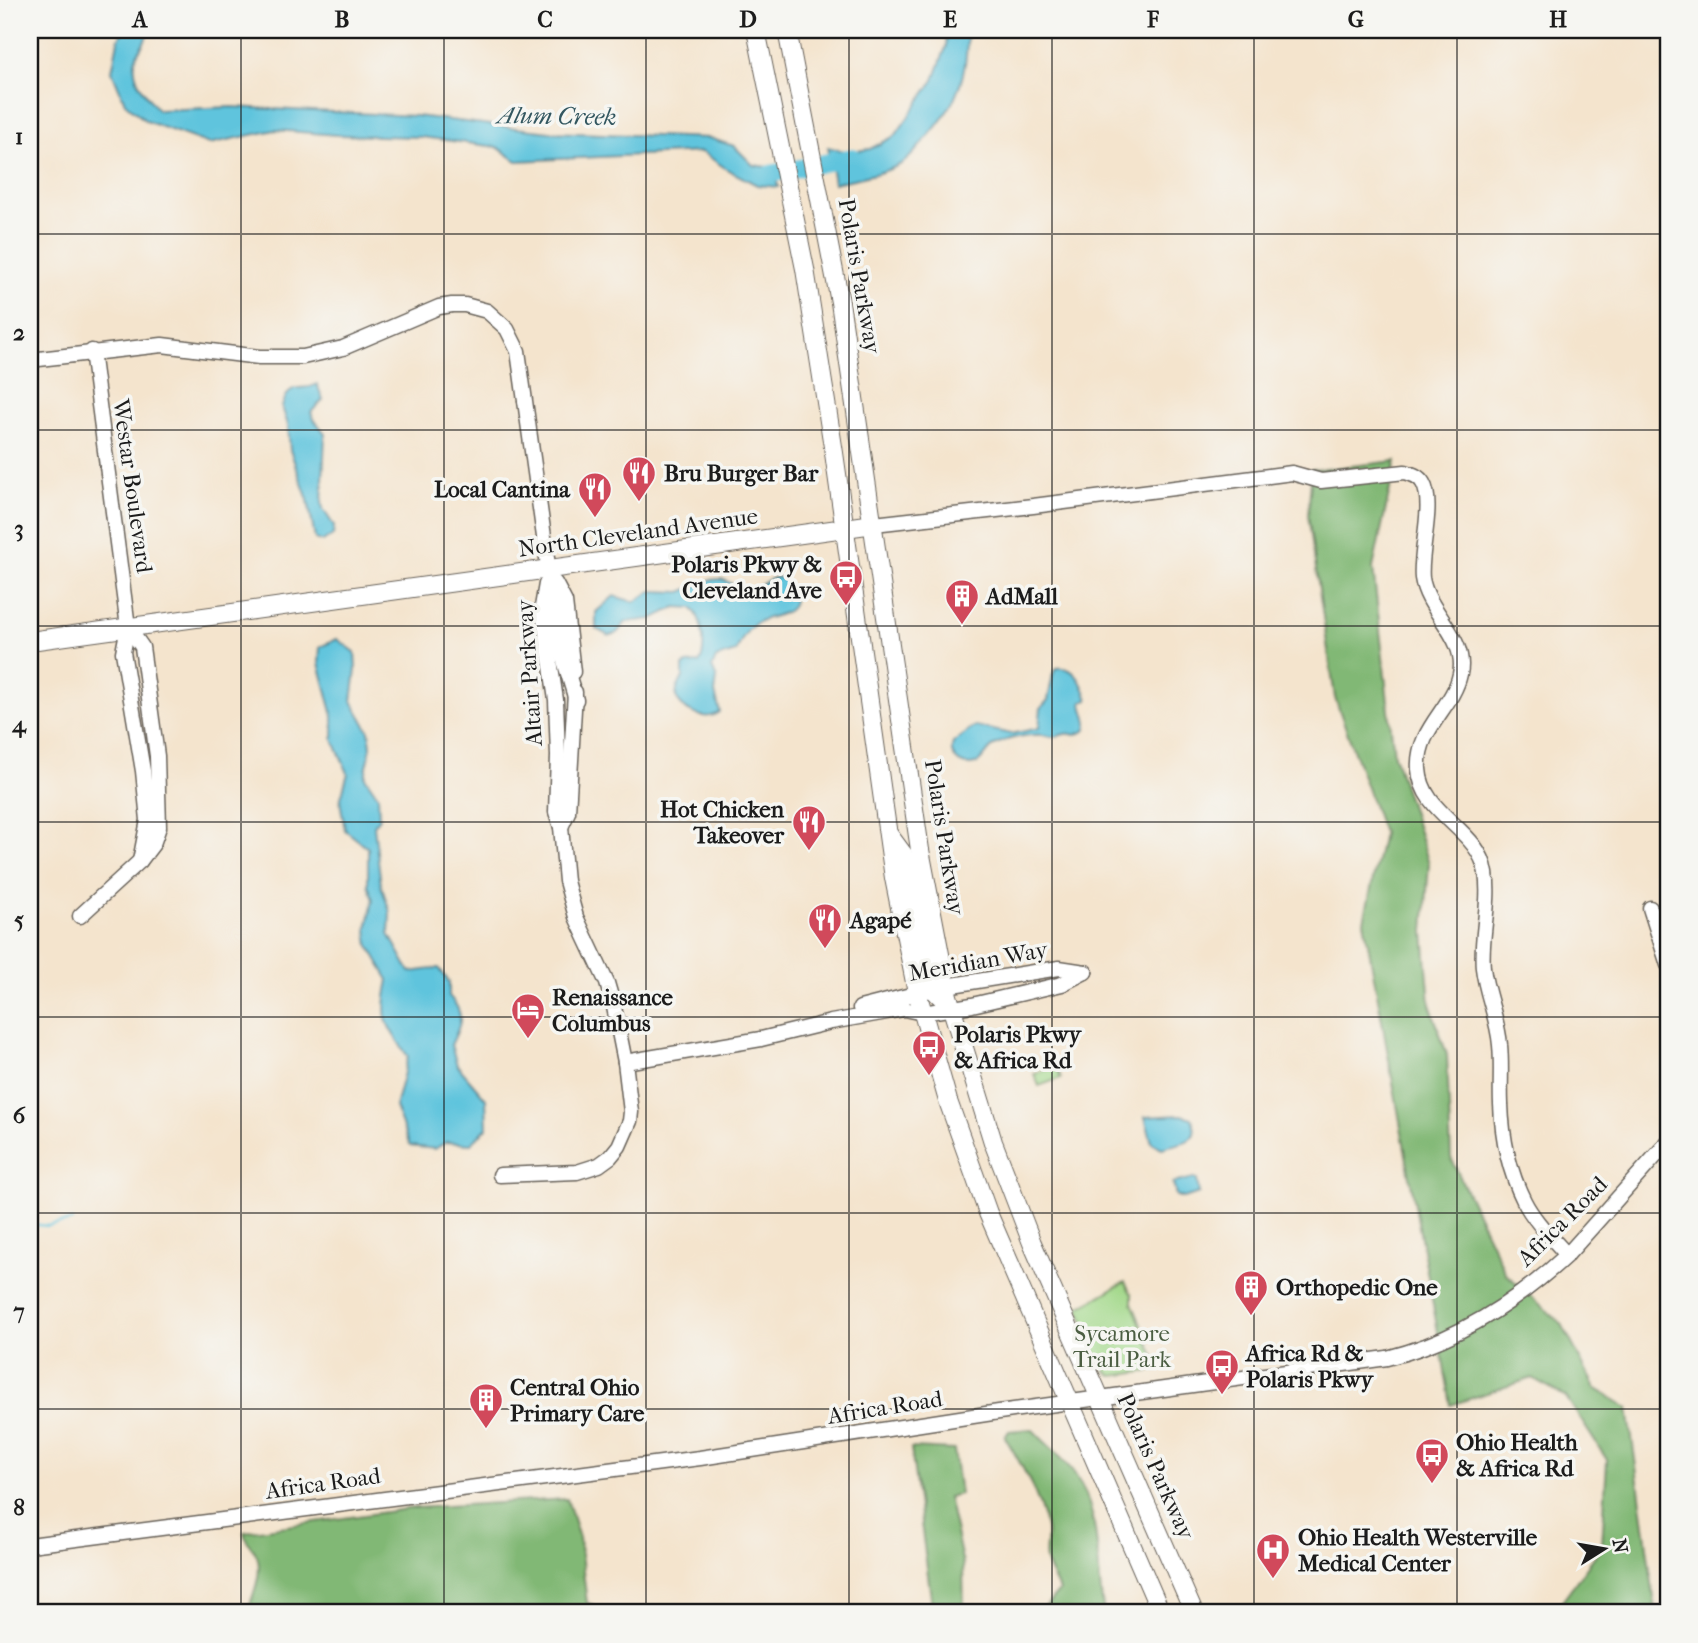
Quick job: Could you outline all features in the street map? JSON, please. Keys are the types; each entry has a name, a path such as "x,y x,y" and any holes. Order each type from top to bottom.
{"main road":[{"path":"756,30 807,282 845,528 887,832 903,854 932,989 951,1007"},
{"name":"Polaris Parkway","path":"787,30 843,315 920,850 932,989 923,1013 951,1112 988,1213 1161,1613"},
{"name":"North Cleveland Avenue","path":"30,641 874,523"},
{"name":"Polaris Parkway","path":"951,1007 993,1142 1032,1243 1194,1613"}],"street":[{"path":"30,360 162,345 258,358 303,357 343,348 439,307 465,305 487,310 508,329 518,351 549,569"},
{"name":"Westar Boulevard","path":"80,916 140,860 148,820 143,771 123,652 128,627 92,351"},
{"name":"North Cleveland Avenue","path":"874,523 1292,473 1321,481 1405,472 1416,476 1423,483 1427,511 1422,576 1427,597 1454,638 1461,674 1430,726 1420,750 1420,781 1426,796 1435,807 1468,837 1481,855 1486,872 1483,967 1500,1043 1502,1133 1524,1202 1567,1255"},
{"name":"Altair Parkway","path":"549,569 565,603 576,700 568,813 561,827"},
{"name":"Altair Parkway","path":"500,1175 578,1172 599,1165 619,1146 631,1121 625,1062 607,983 576,917 566,881 561,827 556,813 556,700 542,607 549,569"},
{"path":"1650,908 1668,965"},
{"name":"Meridian Way","path":"625,1062 761,1039 904,1009 923,1013 972,1005 1062,984 1085,972 1059,968 932,989 836,1016 810,1027"},
{"name":"Africa Road","path":"30,1545 700,1458 1387,1358 1445,1339 1493,1314 1548,1272 1567,1255 1668,1142"}],"green space":[{"path":"1396,461 1373,568 1394,755 1429,863 1424,932 1430,1004 1447,1055 1451,1158 1506,1274 1562,1324 1595,1388 1628,1408 1656,1613 1553,1613 1602,1546 1607,1460 1566,1397 1532,1378 1451,1405 1364,921 1383,833 1335,698 1308,515 1312,469"},
{"path":"1056,1065 1061,1078 1039,1086 1034,1074"},
{"name":"Sycamore Trail Park","path":"1125,1282 1160,1370 1112,1376 1095,1354 1079,1307"},
{"path":"1032,1429 1066,1463 1085,1492 1097,1543 1104,1613 1040,1613 1059,1591 1046,1561 1046,1532 1039,1504 1005,1437 1009,1431"},
{"path":"911,1448 954,1450 960,1494 948,1497 963,1564 964,1613 933,1613"},
{"path":"567,1499 579,1538 587,1603 614,1613 247,1613 259,1566 244,1532 414,1508"}],"water":[{"path":"123,30 148,30 137,55 135,70 148,98 158,110 232,107 416,116 550,132 709,138 734,146 753,165 774,168 778,187 757,185 702,152 517,161 497,147 421,137 275,130 209,144 146,121 125,103 112,71"},
{"path":"947,30 967,30 967,47 958,90 944,116 913,154 901,164 877,174 834,183 828,147 848,152 870,149 895,136 934,80 946,47"},
{"path":"317,384 323,400 311,412 325,434 322,503 334,526 333,535 323,542 315,539 308,500 290,450 288,425 282,407 285,398 293,389"},
{"path":"778,577 791,587 794,601 792,607 782,614 755,624 746,633 736,652 716,658 712,668 717,678 715,693 720,712 714,715 695,714 683,707 676,697 683,677 683,666 699,663 703,651 699,619 692,608 676,607 652,619 626,622 617,633 609,636 596,629 596,612 614,596 634,602 652,591 681,592 710,580 722,579 746,591 752,591"},
{"path":"337,639 355,652 352,701 369,731 371,746 365,777 378,796 379,817 374,826 381,885 390,912 389,934 410,972 439,968 449,982 449,996 460,1014 459,1025 451,1045 457,1065 486,1099 487,1128 470,1144 446,1142 435,1149 410,1146 395,1107 408,1057 387,1021 385,1005 389,980 369,946 367,929 373,900 368,884 368,848 345,830 340,801 348,773 333,739 333,716 319,663 320,647"},
{"path":"1057,668 1070,670 1075,674 1084,690 1088,700 1082,702 1087,724 1085,731 1075,735 1037,735 1006,740 995,745 981,760 970,765 961,763 954,757 953,743 975,726 1011,734 1039,728 1041,708 1048,700 1053,674"},
{"path":"1182,1115 1192,1118 1192,1137 1182,1143 1162,1148 1152,1143 1145,1117"},
{"path":"1194,1178 1197,1180 1199,1193 1184,1198 1176,1196 1173,1183"}],"waterway":[{"name":"Alum Creek","path":"770,174 853,157"},
{"path":"30,1224 48,1226 72,1221"}],"place":[{"name":"Bru Burger Bar","path":"639,503"},
{"name":"Local Cantina","path":"595,519"},
{"name":"Polaris Pkwy & Cleveland Ave","path":"846,607"},
{"name":"AdMall","path":"962,626"},
{"name":"Hot Chicken Takeover","path":"809,852"},
{"name":"Agapé","path":"825,950"},
{"name":"Renaissance Columbus","path":"528,1040"},
{"name":"Polaris Pkwy & Africa Rd","path":"929,1077"},
{"name":"Orthopedic One","path":"1251,1317"},
{"name":"Africa Rd & Polaris Pkwy","path":"1222,1396"},
{"name":"Central Ohio Primary Care","path":"486,1430"},
{"name":"Ohio Health & Africa Rd","path":"1432,1485"},
{"name":"Ohio Health Westerville Medical Center","path":"1273,1580"}]}
